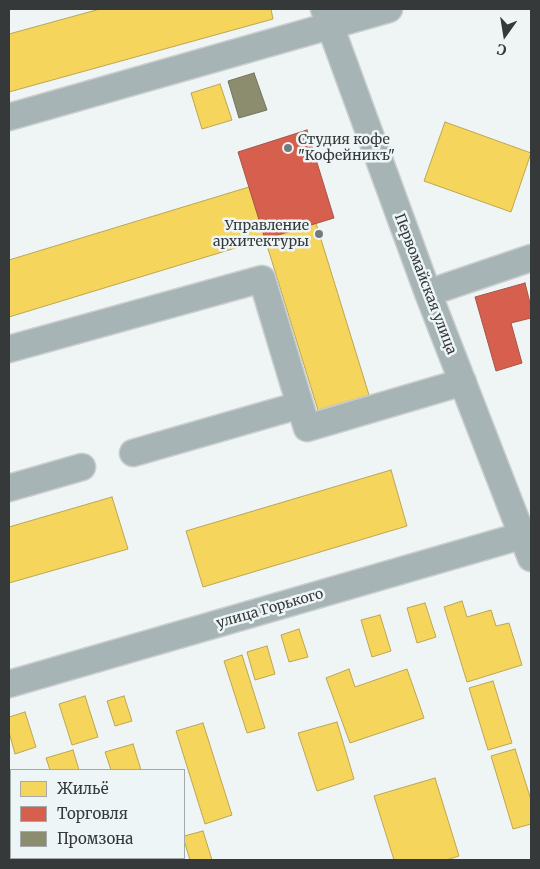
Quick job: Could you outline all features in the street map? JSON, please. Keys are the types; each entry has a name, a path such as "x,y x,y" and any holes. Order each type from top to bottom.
{"street":[{"path":"9,117 327,17 389,9"},
{"name":"Первомайская улица","path":"327,17 428,293 528,542"},
{"path":"428,293 531,258"},
{"path":"9,349 262,279 307,428 463,382"},
{"path":"133,453 300,405"},
{"path":"9,488 82,467"},
{"name":"улица Горького","path":"9,684 528,542"}],"building: Жильё":[{"path":"100,9 271,9 273,19 9,92 9,34"},
{"path":"220,84 232,120 202,129 191,93"},
{"path":"445,122 531,153 511,212 424,181"},
{"path":"249,187 265,239 9,317 9,260"},
{"path":"316,223 369,395 318,410 265,239"},
{"path":"391,470 407,526 203,587 186,531"},
{"path":"112,497 128,549 9,583 9,527"},
{"path":"462,601 467,617 491,610 496,626 509,623 522,665 467,682 444,607"},
{"path":"425,603 436,637 417,643 407,608"},
{"path":"380,615 391,651 372,657 361,620"},
{"path":"299,629 308,657 289,662 281,635"},
{"path":"267,646 275,674 255,680 247,652"},
{"path":"242,655 265,728 247,733 224,661"},
{"path":"349,669 355,687 407,669 424,718 350,743 326,678"},
{"path":"493,681 512,743 488,750 469,688"},
{"path":"85,696 98,737 72,745 59,704"},
{"path":"124,696 132,721 115,726 107,701"},
{"path":"25,712 36,747 15,754 9,732 9,717"},
{"path":"337,722 354,779 317,791 298,733"},
{"path":"203,723 232,815 205,824 176,731"},
{"path":"133,744 141,769 111,769 105,752"},
{"path":"515,749 531,800 531,824 513,829 491,756"},
{"path":"73,750 79,769 50,769 46,758"},
{"path":"435,778 459,856 446,860 394,860 374,796"},
{"path":"203,831 212,860 190,860 185,843 185,836"},
{"path":"9,835 10,859 17,860 9,860"}],"building: Торговля":[{"path":"307,130 334,218 265,239 238,152"},
{"path":"525,283 531,307 531,318 511,323 522,363 496,371 475,297"}],"building: Промзона":[{"path":"254,73 267,110 239,118 228,81"}],"place":[{"name":"Студия кофе \"Кофейникъ\"","path":"288,148"},
{"name":"Управление архитектуры","path":"319,234"}]}
